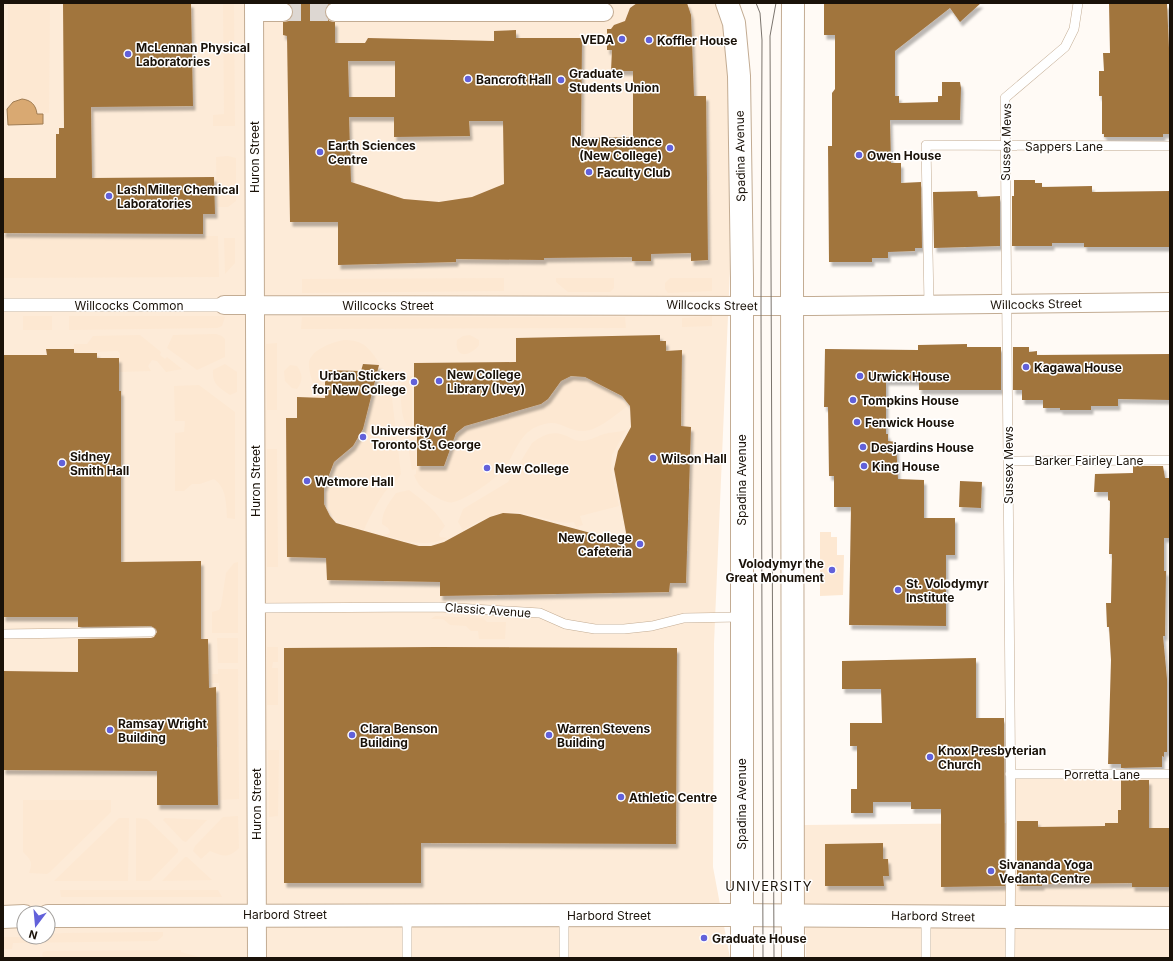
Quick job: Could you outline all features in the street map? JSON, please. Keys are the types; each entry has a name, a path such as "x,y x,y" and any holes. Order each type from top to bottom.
{"main road":[{"name":"Spadina Avenue","path":"727,3 734,22 740,76 742,958"},
{"path":"793,3 793,958"},
{"name":"Harbord Street","path":"56,916 407,914 1170,918"},
{"path":"3,917 16,916"}],"street":[{"path":"254,7 283,12"},
{"name":"Huron Street","path":"254,7 257,958"},
{"path":"335,12 604,12"},
{"name":"Willcocks Street","path":"254,305 792,306 1170,302"},
{"name":"Willcocks Common","path":"3,305 254,305"}],"lane":[{"name":"Sussex Mews","path":"1010,958 1005,98 1065,47 1074,29 1078,3"},
{"name":"Sappers Lane","path":"929,305 926,145 1170,146"},
{"name":"Barker Fairley Lane","path":"1008,461 1170,460"},
{"name":"Classic Avenue","path":"255,608 439,606 540,613 565,624 595,628 624,629 652,626 684,618 741,617"},
{"path":"3,634 151,632"},
{"name":"Porretta Lane","path":"1010,774 1170,774"},
{"path":"407,914 407,958"},
{"path":"564,915 564,958"},
{"path":"926,916 926,958"}],"shaded area":[{"name":"University of Toronto St. George","path":"3,3 719,3 729,37 730,269 714,644 713,867 730,958 3,958"},
{"path":"8,3 50,3 49,113 37,114 31,102 22,99 7,109"},
{"path":"223,3 234,3 235,126 213,126 213,115 224,114"},
{"path":"22,99 28,100 36,108 37,114 43,114 43,124 8,125 7,109 13,102"},
{"path":"228,156 236,158 236,201 228,207 217,207 216,157"},
{"path":"3,235 218,236 219,277 3,278"},
{"path":"224,238 235,238 235,263 225,274"},
{"path":"504,278 504,291 302,293 302,279"},
{"path":"556,278 614,278 614,288 610,292 568,292 556,282"},
{"path":"670,278 712,278 712,291 668,293 665,289 665,283"},
{"path":"23,316 52,316 52,330 23,330"},
{"path":"69,316 225,317 222,326 217,328 69,330"},
{"path":"712,316 712,326 682,327 682,318"},
{"path":"302,317 625,317 626,328 301,329"},
{"path":"216,334 225,339 225,357 197,370 167,348 173,335"},
{"path":"140,335 161,352 160,355 165,359 167,357 182,369 166,372 157,361 152,360 148,366 151,371 119,372 120,354 118,351 74,353 74,344 87,344 93,336"},
{"path":"470,335 479,340 479,345 468,354 461,353 458,351 457,340 463,336"},
{"path":"344,340 351,340 361,343 369,349 380,364 363,363 361,370 324,369 325,417 314,416 313,382 309,368 309,361 321,348"},
{"path":"277,343 277,410 267,410 266,344"},
{"path":"225,364 237,372 237,392 230,395 217,385 213,375 213,370"},
{"path":"290,365 297,366 301,375 301,380 297,389 292,388 285,381 284,371"},
{"path":"386,374 391,390 401,474 384,493 364,530 347,525 338,521 332,516 327,502 327,485 335,464 356,447 362,439 369,418 378,377"},
{"path":"402,376 412,376 412,427 407,426 404,421 401,402"},
{"path":"572,378 587,380 603,386 617,395 628,406 601,425 589,430 583,431 571,429 556,423 544,424 536,427 525,435 507,465 499,474 487,484 460,500 447,502 441,500 424,490 419,485 414,475 416,474 416,469 412,470 408,446 411,445 411,440 407,440 407,433 415,432 416,467 446,468 458,435 467,428 543,406 566,381"},
{"path":"199,385 235,412 235,519 227,518 224,492 214,479 200,484 192,484 184,491 175,491 175,433 184,432 185,421 175,421 174,386"},
{"path":"626,430 612,455 611,469 619,506 580,516 583,525 576,527 574,522 558,522 531,515 510,512 493,515 463,530 458,522 463,509 508,482 532,443 539,438 547,434 555,433 576,440 585,441 604,434"},
{"path":"267,449 277,449 278,567 267,567"},
{"path":"409,490 425,502 438,516 445,526 439,534 440,537 447,538 431,543 423,543 383,535 390,532 388,528 382,524 386,507 396,493"},
{"path":"820,532 831,532 831,537 837,537 837,555 844,555 843,595 820,596"},
{"path":"238,562 238,633 212,633 212,612 219,610 221,606 226,573 234,563"},
{"path":"435,616 483,618 487,622 506,622 505,639 479,639 478,631 471,631 466,626 450,625 443,619 431,619"},
{"path":"217,638 238,638 238,663 218,663"},
{"path":"267,647 278,647 278,662 273,662 272,668 278,668 278,705 267,705"},
{"path":"218,669 238,669 239,799 220,800 219,683 212,683 212,674 218,674"},
{"path":"268,750 279,750 278,816 269,817"},
{"path":"1010,774 1170,776 1170,958 806,958 803,825 1010,823"},
{"path":"23,800 111,800 111,812 50,872 47,874 29,873 31,866 30,861 23,852"},
{"path":"238,816 239,848 232,854 225,856 210,851 201,859 193,851 195,846 223,817"},
{"path":"119,818 129,818 128,881 54,881"},
{"path":"136,818 147,819 178,849 178,852 150,881 136,881"},
{"path":"165,818 207,820 186,842 183,841 163,820"},
{"path":"185,857 187,857 212,880 162,881"},
{"path":"60,890 218,890 222,897 61,897"},
{"path":"163,932 163,936 157,941 56,942 56,934"},
{"path":"3,937 16,937 16,943 13,943 12,949 3,949"},
{"path":"181,950 181,952 203,958 44,958 42,955 43,952 47,951"}],"building":[{"path":"63,3 191,3 193,106 91,107 92,178 214,177 215,214 203,214 203,234 3,233 3,178 56,178 56,134 59,134 59,128 64,128"},
{"path":"288,3 330,3 326,7 325,12 329,21 335,22 335,43 365,43 368,38 494,41 494,31 516,30 516,38 582,38 581,138 633,137 633,71 611,71 612,50 607,50 607,29 611,29 614,25 625,21 630,8 637,3 687,3 691,15 694,96 706,96 708,260 691,261 691,253 651,254 651,261 632,261 632,257 544,258 544,260 456,259 456,262 338,265 338,222 290,222 287,36 283,35 283,22 289,21 293,12 292,7","holes":["348,61 395,61 395,97 349,97","349,117 394,117 394,137 470,136 469,121 503,121 504,184 472,197 439,202 404,199 351,182"]},
{"path":"824,3 981,3 960,22 950,8 895,51 895,96 899,96 899,103 938,102 938,96 942,96 942,82 960,82 961,88 960,120 890,120 891,163 901,163 901,183 921,182 922,248 915,248 915,251 888,252 888,258 872,258 872,262 829,262 828,146 832,146 832,93 835,89 835,35 824,35"},
{"path":"1109,3 1167,4 1170,70 1170,134 1163,134 1163,137 1104,137 1104,134 1102,134 1102,96 1099,96 1099,71 1104,71 1103,53 1110,53"},
{"path":"1014,180 1035,180 1035,183 1042,183 1042,187 1092,186 1092,192 1169,191 1169,247 1084,247 1084,243 1052,243 1052,246 1012,246 1012,196 1014,196"},
{"path":"977,191 978,197 1000,196 1000,246 934,248 933,192"},
{"path":"660,335 660,341 666,341 666,351 682,350 681,426 691,427 686,583 670,583 669,592 440,596 440,582 327,580 326,558 287,557 286,418 297,418 297,397 325,398 325,370 361,371 363,364 379,365 363,429 353,446 334,462 324,488 324,504 330,516 336,523 419,546 431,546 444,542 490,517 503,513 520,514 628,543 614,469 618,451 631,427 630,406 622,396 585,377 571,376 561,381 548,399 541,404 465,426 456,433 444,466 417,466 417,430 414,430 414,363 516,362 516,338"},
{"path":"967,344 967,347 1001,347 1001,390 919,390 919,381 886,381 886,434 888,434 888,441 896,442 898,479 924,480 924,518 955,518 955,555 946,555 946,626 849,625 851,507 834,507 834,476 829,476 828,407 824,407 825,349 918,350 918,345"},
{"path":"1013,347 1029,347 1029,352 1037,351 1037,355 1170,354 1170,400 1118,399 1118,406 1091,406 1091,410 1060,410 1060,408 1043,408 1043,400 1022,400 1022,390 1013,390"},
{"path":"46,349 74,349 74,353 97,353 97,358 119,358 119,391 121,391 121,562 201,561 201,639 208,639 209,688 216,687 218,805 157,805 157,771 3,770 3,671 78,672 78,639 151,638 154,637 157,632 156,629 151,626 78,627 78,617 3,617 3,355 47,355"},
{"path":"1133,466 1163,466 1165,478 1170,478 1170,538 1164,538 1164,571 1166,571 1165,636 1163,636 1167,679 1167,752 1164,752 1164,757 1162,756 1162,767 1121,768 1121,764 1108,764 1111,660 1106,603 1111,603 1112,554 1109,554 1110,501 1108,500 1108,492 1094,492 1095,474 1133,473"},
{"path":"960,481 982,482 981,508 959,507"},
{"path":"284,648 677,648 676,844 421,843 421,883 284,883"},
{"path":"976,658 976,718 1004,718 1005,886 941,887 941,809 911,809 911,802 873,802 873,813 851,813 851,789 857,789 857,746 850,746 850,723 882,723 881,689 842,689 842,661"},
{"path":"1121,780 1149,780 1149,828 1170,828 1170,887 1132,887 1132,883 1042,884 1042,886 1017,886 1017,821 1038,821 1038,827 1105,826 1105,823 1118,823 1118,810 1121,810"},
{"path":"883,843 883,859 888,859 889,876 883,876 884,886 825,886 825,844"}],"tunnel":[{"path":"283,12 335,12"}],"tram line":[{"path":"756,3 760,13 762,40 761,306 763,958"},
{"path":"774,958 770,36 776,3"}],"place":[{"name":"VEDA","path":"622,39"},
{"name":"Koffler House","path":"649,40"},
{"name":"McLennan Physical Laboratories","path":"128,54"},
{"name":"Bancroft Hall","path":"468,79"},
{"name":"Graduate Students Union","path":"561,80"},
{"name":"New Residence (New College)","path":"670,148"},
{"name":"Earth Sciences Centre","path":"320,152"},
{"name":"Owen House","path":"859,155"},
{"name":"Faculty Club","path":"589,172"},
{"name":"Lash Miller Chemical Laboratories","path":"109,196"},
{"name":"Kagawa House","path":"1026,367"},
{"name":"Urwick House","path":"860,376"},
{"name":"New College Library (Ivey)","path":"439,381"},
{"name":"Urban Stickers for New College","path":"414,382"},
{"name":"Tompkins House","path":"853,400"},
{"name":"Fenwick House","path":"857,422"},
{"name":"University of Toronto St. George","path":"363,437"},
{"name":"Desjardins House","path":"863,447"},
{"name":"Wilson Hall","path":"653,458"},
{"name":"Sidney Smith Hall","path":"62,463"},
{"name":"King House","path":"864,466"},
{"name":"New College","path":"487,468"},
{"name":"Wetmore Hall","path":"307,481"},
{"name":"New College Cafeteria","path":"640,544"},
{"name":"Volodymyr the Great Monument","path":"832,570"},
{"name":"St. Volodymyr Institute","path":"898,590"},
{"name":"Ramsay Wright Building","path":"110,730"},
{"name":"Clara Benson Building","path":"352,735"},
{"name":"Warren Stevens Building","path":"549,735"},
{"name":"Knox Presbyterian Church","path":"930,757"},
{"name":"Athletic Centre","path":"621,797"},
{"name":"Sivananda Yoga Vedanta Centre","path":"991,871"},
{"name":"Graduate House","path":"704,938"}],"district":[{"name":"UNIVERSITY","path":"769,886"}]}
